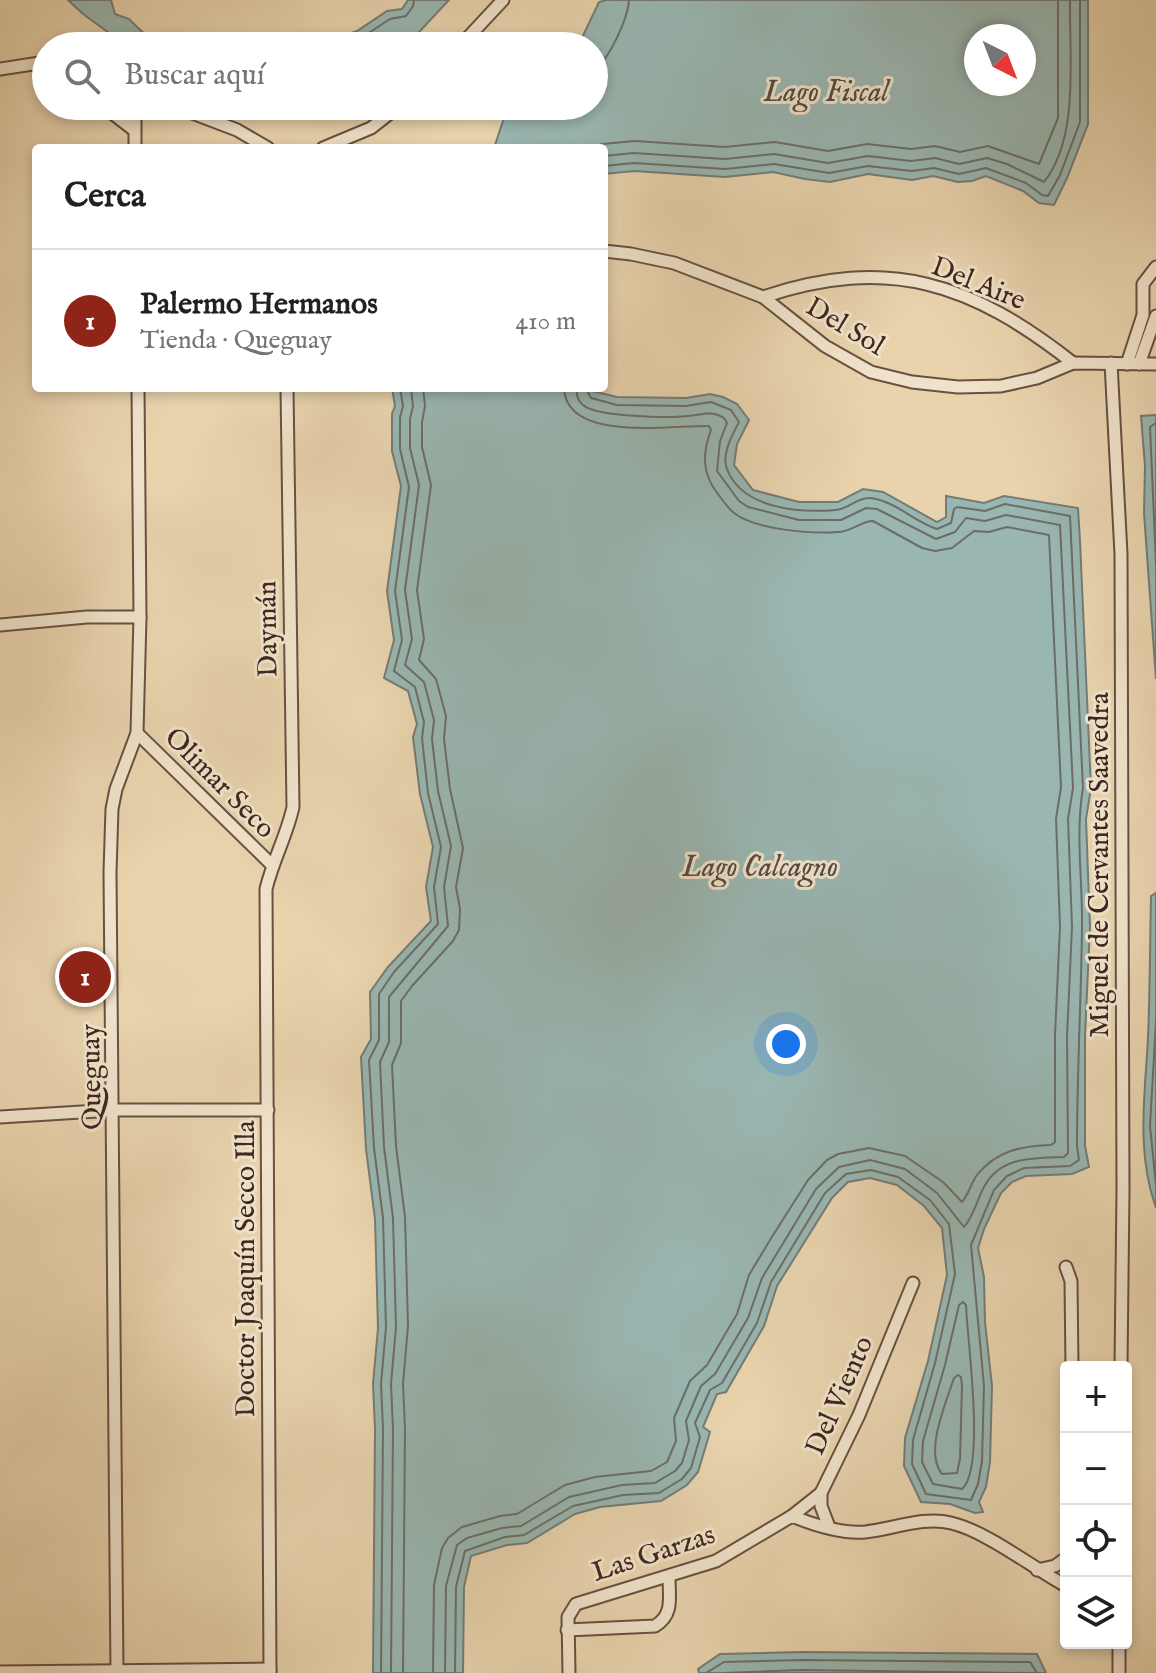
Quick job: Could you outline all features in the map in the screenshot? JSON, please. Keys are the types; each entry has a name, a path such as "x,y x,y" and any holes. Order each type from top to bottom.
{"street":[{"path":"473,32 503,0"},
{"path":"0,69 32,65"},
{"path":"121,120 134,130"},
{"path":"134,120 135,144"},
{"path":"211,120 261,144"},
{"path":"333,144 371,128 381,120"},
{"name":"Del Sol","path":"608,252 674,263 763,297 825,346 871,372 912,382 958,387 1001,386 1037,378 1073,363"},
{"path":"1133,364 1143,315 1143,284 1156,267"},
{"name":"Del Aire","path":"763,297 801,284 836,279 870,276 909,280 942,288 999,312 1028,328 1073,363"},
{"path":"1133,364 1156,316"},
{"path":"1073,363 1156,364"},
{"name":"Miguel de Cervantes Saavedra","path":"1111,363 1121,554 1121,1361"},
{"name":"Queguay","path":"117,1672 110,872 112,809 116,789 137,733 140,617 138,392"},
{"name":"Daymán","path":"272,865 289,827 293,807 287,392"},
{"path":"0,625 87,617 140,617"},
{"name":"Olimar Seco","path":"137,733 272,865"},
{"name":"Doctor Joaquín Secco Illa","path":"270,1671 266,889 272,865"},
{"path":"0,1117 114,1110 268,1110"},
{"path":"1066,1267 1071,1281 1072,1361"},
{"name":"Del Viento","path":"829,1527 821,1506 821,1493 859,1415 913,1283"},
{"name":"Las Garzas","path":"567,1630 571,1611 583,1600 716,1561 792,1516 821,1493"},
{"path":"792,1516 829,1527 862,1532 932,1521 952,1523 1060,1583"},
{"path":"1037,1570 1060,1562"},
{"path":"569,1673 567,1630 655,1626 665,1620 669,1611 669,1577"},
{"path":"1119,1649 1119,1673"},
{"path":"0,1672 270,1671"}],"water":[{"path":"68,0 111,0 115,14 129,19 142,32 108,32"},
{"path":"408,0 449,0 419,32 354,32 387,11 402,9"},
{"name":"Lago Fiscal","path":"606,0 1088,0 1088,124 1054,205 1039,203 1023,191 986,176 958,182 933,176 912,180 868,174 830,182 773,172 725,177 634,171 608,174 608,144 495,144 503,120 608,120 608,32 585,32 599,2"},
{"name":"Lago Calcagno","path":"393,392 596,392 617,397 686,398 710,394 737,404 749,420 737,444 734,465 753,490 799,502 838,502 863,489 883,492 937,522 946,517 946,496 984,503 1004,496 1078,508 1080,541 1091,788 1086,819 1090,927 1085,1036 1085,1146 1089,1167 1072,1174 1026,1176 1012,1182 1001,1193 978,1248 984,1277 992,1386 990,1462 986,1487 979,1502 983,1512 975,1513 950,1504 921,1502 904,1466 905,1438 928,1361 947,1275 942,1228 924,1206 897,1185 870,1178 848,1182 832,1198 777,1286 764,1326 726,1392 717,1394 703,1427 710,1432 698,1472 687,1485 661,1501 600,1507 575,1514 527,1543 507,1545 471,1556 464,1587 463,1673 373,1673 373,1384 378,1328 375,1219 366,1149 361,1057 371,1039 370,992 388,967 431,921 426,887 433,847 420,794 413,737 417,724 408,691 384,678 394,640 387,591 401,486 392,451 392,414 395,406"},
{"path":"1156,415 1156,679 1144,513 1145,466 1141,416"},
{"path":"1156,893 1156,1208 1146,1166 1143,1124 1151,896"},
{"path":"720,1654 1037,1654 1046,1673 699,1673 698,1669"}],"place":[{"name":"Palermo Hermanos","path":"85,977"}]}
